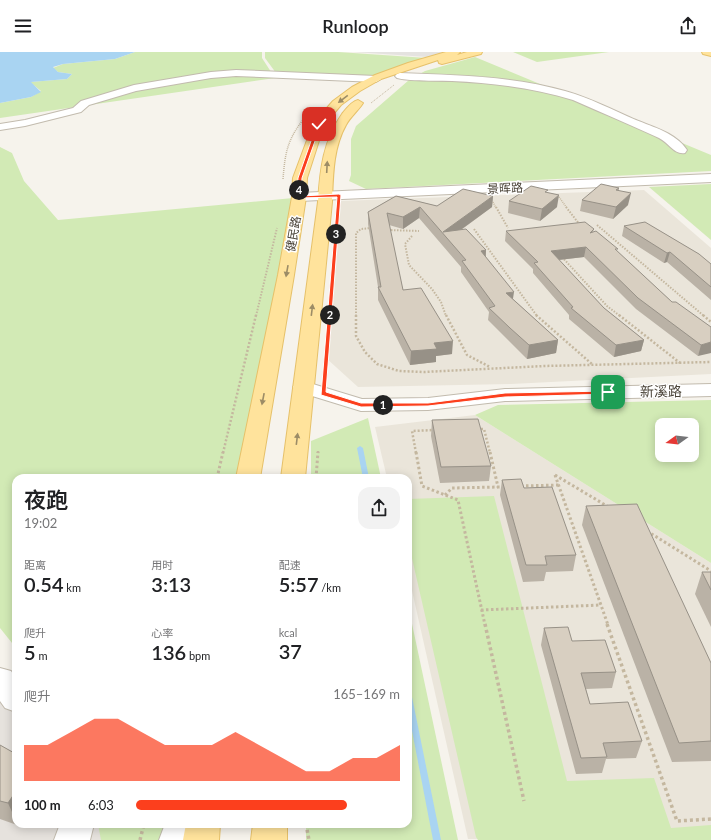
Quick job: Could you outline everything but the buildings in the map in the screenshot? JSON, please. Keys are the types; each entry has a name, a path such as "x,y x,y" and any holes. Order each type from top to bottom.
{"main road":[{"name":"健民路","path":"249,474 299,197 300,178 319,124 337,103 356,89 411,65 456,52"},
{"name":"健民路","path":"293,474 325,196 327,161 332,140 339,124 358,103 382,85 430,65 478,52"},
{"path":"706,52 711,53"},
{"path":"201,840 202,828"},
{"path":"269,840 270,828"}],"street":[{"path":"0,127 25,123 76,110 85,103 134,88 211,75 236,73 376,79"},
{"path":"405,76 453,78 517,84 561,93 577,98 666,136 681,150"},
{"name":"景晖路","path":"299,197 711,178"},
{"name":"新溪路","path":"303,387 361,405 428,404 505,395 711,390"},
{"path":"0,680 12,694"},
{"path":"72,840 76,828"},
{"path":"177,840 181,828"},
{"path":"272,828 277,840"}],"path":[{"path":"365,107 405,76"},
{"path":"559,197 580,226"},
{"path":"493,202 508,228"},
{"path":"597,225 666,286 711,322"},
{"path":"374,228 362,229 356,233 356,336 372,362 389,369 404,373 490,368 711,362"},
{"path":"474,229 538,318 593,365"},
{"path":"385,230 419,231"},
{"path":"412,236 405,244 408,264 432,289 441,302 451,326 467,355 490,368"},
{"path":"561,255 606,306 681,363"},
{"path":"476,430 484,429 498,487"},
{"path":"436,430 412,431 422,486 458,500 524,801"},
{"path":"316,474 318,446"},
{"path":"609,508 555,475 677,821 711,819"},
{"path":"513,486 558,485"},
{"path":"445,495 452,488 506,487"},
{"path":"643,528 711,571"},
{"path":"650,532 653,539"},
{"path":"482,610 601,605"},
{"path":"140,840 143,828"},
{"path":"307,828 309,840"}],"shaded area":[{"path":"354,52 447,52 427,57"},
{"path":"644,190 711,248 711,374 511,384 358,387 326,358 340,201"},
{"path":"475,415 711,563 711,840 468,839 412,591 412,474 386,474 375,427"},
{"path":"0,681 12,695 12,828 181,828 177,840 0,840"}],"green space":[{"path":"135,52 262,52 262,58 275,78 0,118 0,103 31,97 41,91 30,82 67,79 72,74 58,72 53,68 63,64 115,59"},
{"path":"265,52 338,52 427,58 375,77 279,77 265,58"},
{"path":"513,52 609,52 537,62"},
{"path":"475,57 711,155 711,171 366,189 349,181 351,175 351,139 356,126 409,80 425,71"},
{"path":"0,147 12,153 24,181 58,220 293,198 243,474 12,474 12,643 0,628"},
{"path":"711,184 711,240 649,187"},
{"path":"711,400 711,563 475,415 498,405"},
{"path":"368,418 380,474 311,474 311,441"},
{"path":"494,496 567,781 654,778 671,828 711,825 711,840 478,840 476,837 412,558 412,499"},
{"path":"412,624 458,840 306,840 306,828 412,828"},
{"path":"99,828 168,828 165,840 101,840"}],"water":[{"path":"0,52 135,52 115,59 63,64 53,67 58,72 72,74 67,79 31,82 41,92 31,97 0,103"}],"waterway":[{"path":"360,448 365,474"},
{"path":"412,712 437,840"}],"route":[{"path":"319,124 311,143 300,178 299,197 339,195 323,393 361,405 428,404 505,395 608,392"}]}
